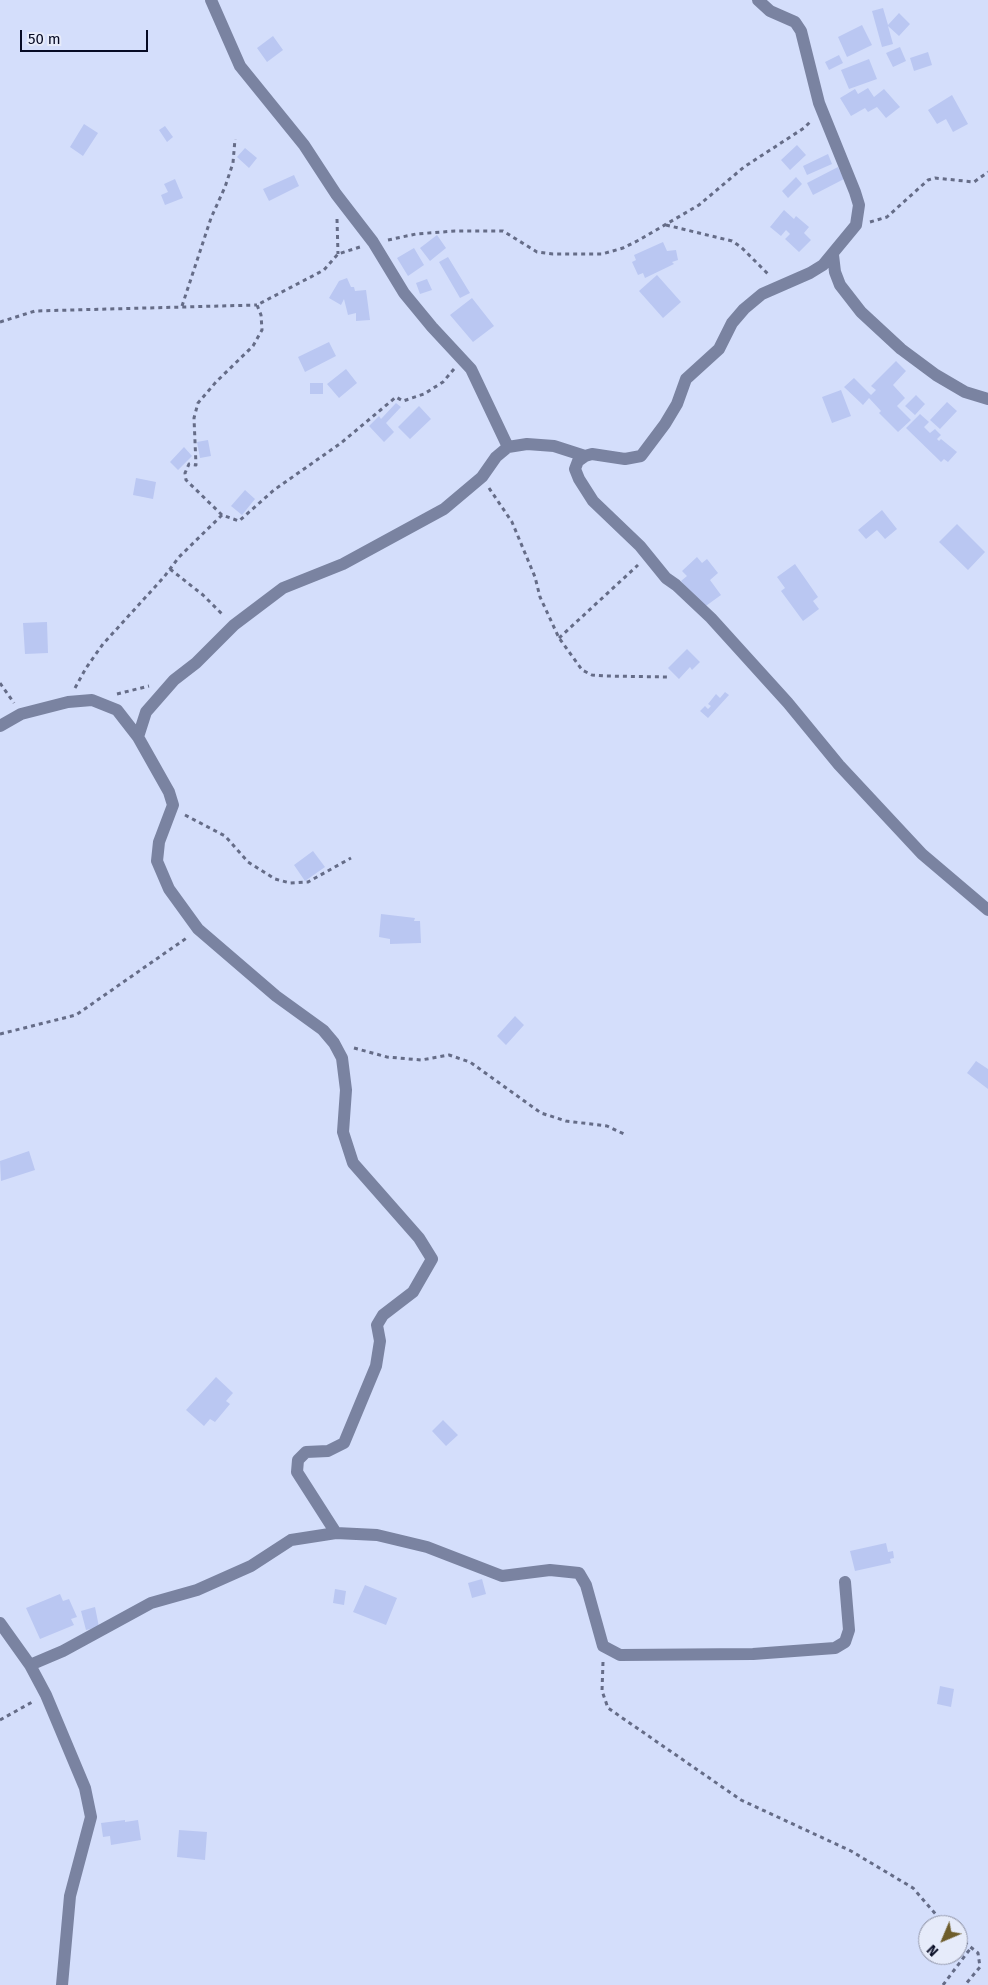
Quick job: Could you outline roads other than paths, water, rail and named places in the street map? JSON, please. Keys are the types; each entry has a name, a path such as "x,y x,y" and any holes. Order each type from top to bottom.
{"street":[{"path":"211,0 240,66 304,145 336,194 373,242 404,293 470,369 508,447"},
{"path":"758,0 770,11 795,22 801,31 819,103 859,206 856,225 823,265 751,301 732,323 720,348 686,379 677,404 665,424 641,456 625,459 592,454 578,461 575,469 594,501 648,555 666,578 712,618 788,703 839,764 922,854 988,910"},
{"path":"833,255 834,272 840,285 861,312 901,349 936,375 965,392 988,399"},
{"path":"138,737 146,712 174,680 196,663 234,625 284,588 343,564 444,509 482,477 496,458 508,447 527,444 554,446 585,456"},
{"path":"0,726 21,714 68,702 92,700 117,710 138,737 169,792 172,805 159,842 157,861 168,889 198,929 276,996 323,1030 334,1043 342,1058 346,1090 343,1132 353,1163 419,1238 432,1259 413,1292 383,1315 377,1325 380,1341 376,1366 344,1443 328,1451 306,1452 298,1460 297,1472 336,1533"},
{"path":"30,1665 63,1651 151,1603 196,1590 251,1566 291,1540 336,1533 377,1535 427,1546 502,1576 550,1570 579,1573 586,1585 603,1646 620,1655 753,1654 836,1648 845,1642 849,1630 845,1582"},
{"path":"0,1623 30,1665 46,1695 85,1788 91,1817 70,1896 62,1985"}]}
